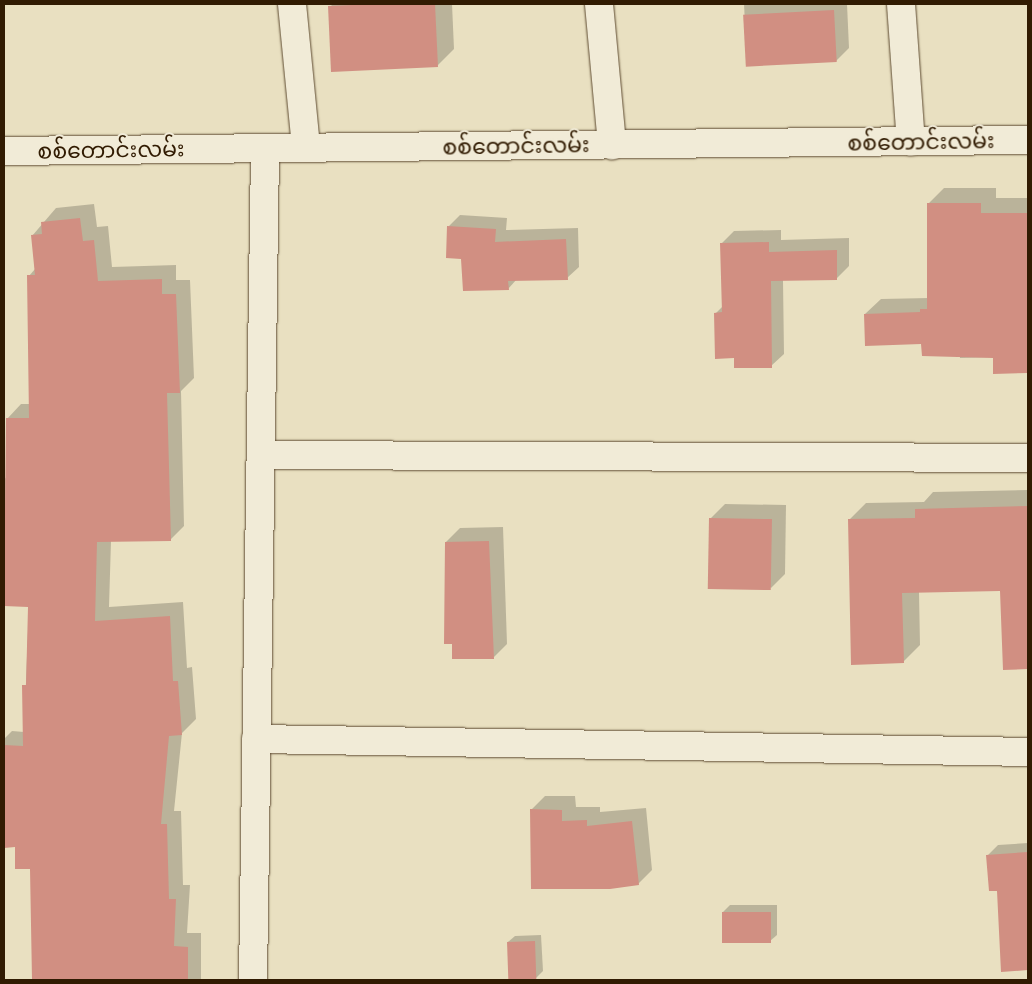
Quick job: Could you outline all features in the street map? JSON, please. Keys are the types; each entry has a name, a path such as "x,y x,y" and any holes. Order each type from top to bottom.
{"street":[{"path":"292,4 306,148"},
{"path":"599,4 612,145"},
{"path":"901,4 911,142"},
{"name":"စစ်တောင်းလမ်း","path":"4,151 1028,140"},
{"path":"253,980 265,148"},
{"path":"261,454 1028,458"},
{"path":"256,739 1028,752"}],"building":[{"path":"435,4 438,67 331,72 328,6"},
{"path":"834,10 837,62 746,67 743,15"},
{"path":"927,203 981,203 981,213 1028,213 1028,373 993,374 993,358 922,356 921,344 865,346 864,314 920,312 920,309 927,309"},
{"path":"80,218 83,241 94,240 98,281 162,279 162,294 176,294 180,393 167,393 171,541 97,542 95,621 170,616 173,681 178,681 182,735 169,736 161,824 167,824 169,899 176,899 174,946 188,947 188,980 32,980 30,869 15,869 15,847 4,848 4,745 23,746 22,685 26,685 28,607 4,606 6,418 29,418 27,275 35,275 31,235 42,234 41,222"},
{"path":"447,226 496,229 495,242 566,239 568,280 508,281 509,290 463,291 461,259 446,258"},
{"path":"769,242 769,252 837,250 837,280 771,281 772,368 734,368 734,358 715,359 714,313 722,312 720,243"},
{"path":"1028,506 1028,669 1003,670 1000,591 902,593 904,663 851,665 848,519 915,518 915,509"},
{"path":"709,518 772,519 771,590 708,589"},
{"path":"489,541 494,659 452,659 452,644 444,644 445,542"},
{"path":"530,809 562,810 562,821 587,820 587,826 632,821 639,885 610,889 531,889"},
{"path":"1028,852 1028,970 1001,972 997,891 989,891 986,855"},
{"path":"722,912 771,912 771,943 722,943"},
{"path":"535,941 536,979 508,980 507,942"}]}
